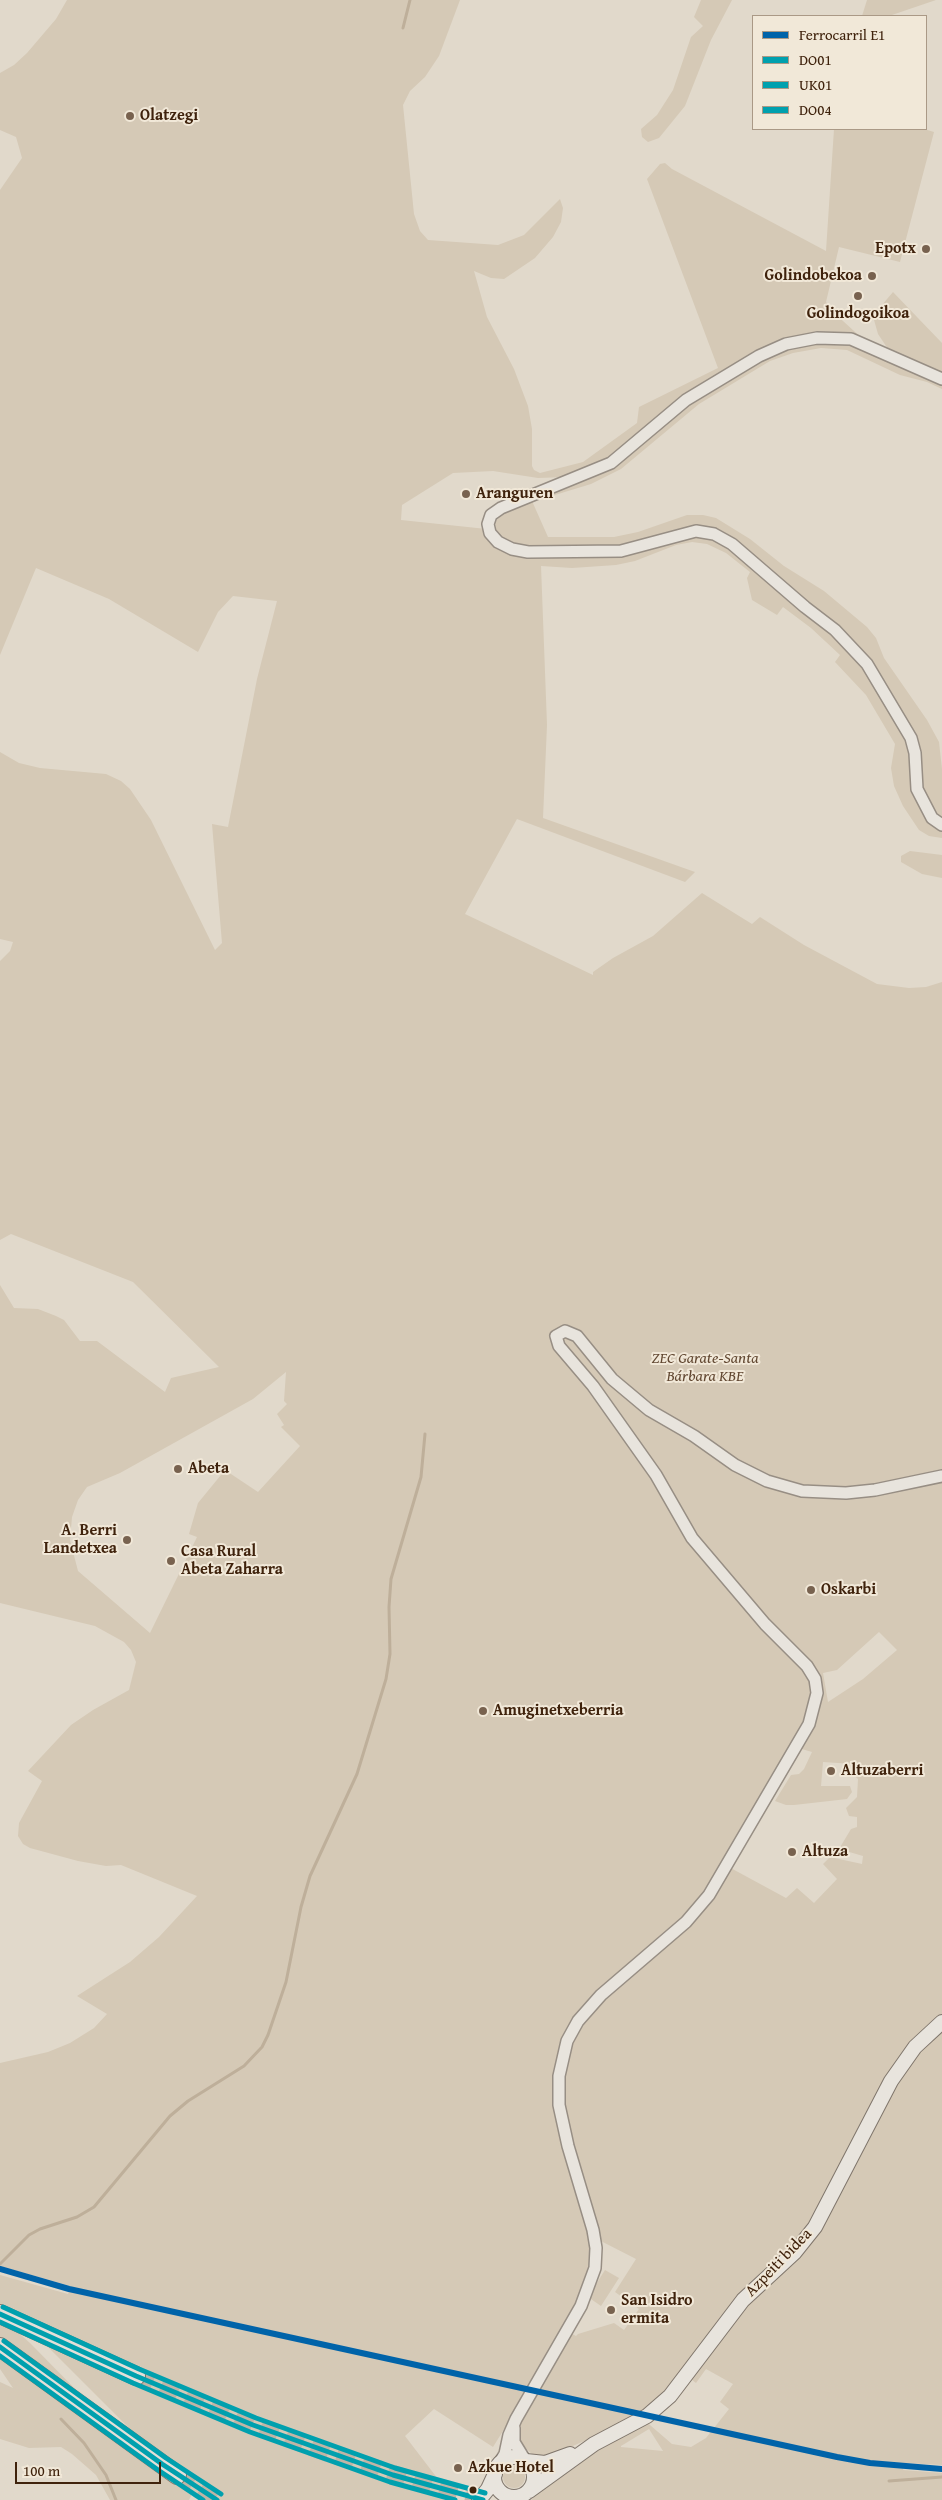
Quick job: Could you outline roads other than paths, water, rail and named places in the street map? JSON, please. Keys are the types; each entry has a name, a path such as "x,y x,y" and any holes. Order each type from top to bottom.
{"highway":[{"path":"0,2314 136,2376"},
{"path":"0,2347 177,2475"}],"main road":[{"name":"Azpeiti bidea","path":"526,2461 549,2462 594,2444 643,2418 666,2400 745,2298 798,2248 828,2205 891,2081 916,2047 942,2022"},
{"name":"Azpeiti bidea","path":"529,2491 594,2444"},
{"path":"479,2500 488,2489 496,2470 510,2458 526,2461 532,2468 534,2477 529,2491 522,2496 506,2498 498,2488 496,2470"}],"street":[{"path":"942,379 848,339 817,338 786,344 759,356 690,397 611,463 501,508 491,515 488,524 491,535 498,542 512,549 528,552 621,551 696,531 714,534 732,544 805,607 835,630 866,664 911,738 915,753 917,789 932,818 942,825"},
{"path":"496,2470 504,2454 509,2434 516,2419 581,2306 595,2268 596,2248 593,2230 568,2146 559,2105 560,2068 567,2041 578,2021 601,1995 686,1922 709,1894 808,1724 817,1694 815,1679 807,1666 765,1624 692,1538 656,1475 593,1386 558,1345 556,1336 563,1331 574,1334 612,1379 649,1410 694,1436 735,1465 773,1483 802,1491 846,1493 875,1490 942,1476"},
{"path":"516,2419 514,2439 526,2461"}],"waterway":[{"path":"403,28 410,0"},
{"path":"0,2264 29,2235 40,2229 77,2217 94,2207 170,2116 188,2101 244,2066 262,2047 286,1982 301,1907 310,1876 357,1774 386,1679 390,1654 389,1607 391,1579 421,1477 425,1434"},
{"path":"61,2419 84,2443 106,2475 116,2500"},
{"path":"889,2481 942,2477"}],"tunnel":[{"path":"136,2376 253,2425 328,2453 437,2488 483,2500"},
{"path":"177,2475 217,2500"}],"rail line":[{"name":"E1","path":"0,2269 69,2289 837,2457 870,2463 942,2469"}],"place":[{"name":"Olatzegi","path":"130,116"},
{"name":"Epotx","path":"926,249"},
{"name":"Golindobekoa","path":"872,276"},
{"name":"Golindogoikoa","path":"858,296"},
{"name":"Aranguren","path":"466,494"},
{"name":"Abeta","path":"178,1469"},
{"name":"A. Berri Landetxea","path":"127,1540"},
{"name":"Casa Rural Abeta Zaharra","path":"171,1561"},
{"name":"Oskarbi","path":"811,1590"},
{"name":"Amuginetxeberria","path":"483,1711"},
{"name":"Altuzaberri","path":"831,1771"},
{"name":"Altuza","path":"792,1852"},
{"name":"San Isidro ermita","path":"611,2310"},
{"name":"Azkue Hotel","path":"458,2468"}],"park label":[{"name":"ZEC Garate-Santa Bárbara KBE","path":"705,1368"}]}
